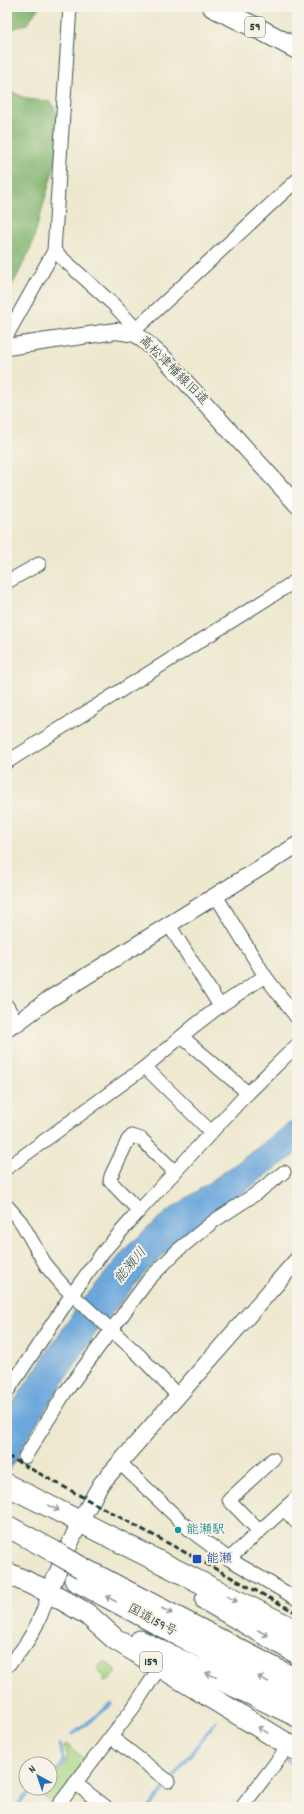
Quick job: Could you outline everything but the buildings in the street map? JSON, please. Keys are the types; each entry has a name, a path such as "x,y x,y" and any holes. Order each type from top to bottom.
{"highway":[{"path":"13,1488 297,1632"},
{"name":"国道159号","path":"7,1526 50,1558 297,1698"},
{"path":"99,1531 136,1560 297,1653"},
{"name":"国道159号","path":"7,1542 50,1558"},
{"name":"159","path":"7,1573 49,1592 87,1614 148,1645 297,1716"},
{"name":"国道159号","path":"78,1574 297,1680"},
{"name":"159","path":"87,1614 115,1639 294,1747"}],"main road":[{"name":"59","path":"213,7 297,49"}],"street":[{"path":"7,335 54,251 70,7"},
{"path":"54,251 114,305 136,332 297,180"},
{"name":"高松津幡線旧道","path":"7,347 116,331 136,332 164,358 297,505"},
{"path":"7,582 39,564"},
{"path":"7,762 297,580"},
{"path":"7,1006 12,1027 48,1000 297,845"},
{"path":"216,896 265,976 297,1018"},
{"path":"169,925 220,1006"},
{"path":"7,1168 145,1068 220,1006 265,976"},
{"path":"182,1037 248,1093"},
{"path":"7,1392 103,1252 139,1210 248,1093 297,1045"},
{"path":"145,1068 212,1132"},
{"path":"139,1210 110,1181 111,1176 132,1136 141,1139 175,1172"},
{"path":"25,1457 64,1394 149,1279 178,1250 214,1221 254,1195 284,1172"},
{"path":"7,1206 21,1222 47,1267 74,1296 139,1355 178,1396"},
{"path":"7,1666 17,1656 28,1640 44,1611 49,1592 80,1521 101,1484 297,1260"},
{"path":"259,1531 229,1500 273,1459"},
{"path":"120,1463 191,1531 229,1559 297,1599"},
{"path":"229,1559 297,1497"},
{"path":"284,1509 297,1523"},
{"path":"57,1807 133,1708 160,1667"},
{"path":"111,1737 168,1781"},
{"path":"242,1807 284,1752 294,1747"},
{"path":"75,1783 106,1807"}],"green space":[{"path":"7,7 39,7 27,24 7,31"},
{"path":"7,89 27,99 51,102 59,116 56,160 31,248 7,296"},
{"path":"105,1661 117,1671 106,1683 97,1668"},
{"path":"66,1744 86,1760 53,1803 43,1796 58,1796 58,1771 65,1765 68,1755 63,1748"}],"sand":[{"path":"81,1794 88,1800 83,1807 67,1807 76,1795"}],"water":[{"name":"能瀬川","path":"297,1117 297,1153 183,1236 148,1269 99,1328 39,1419 7,1474 7,1412 78,1306 127,1247 165,1213 240,1161"}],"waterway":[{"path":"73,1734 112,1704"},
{"path":"171,1780 216,1721"},
{"path":"58,1769 61,1767 64,1760 59,1745"},
{"path":"287,1760 297,1767"},
{"path":"150,1807 168,1784"},
{"path":"19,1803 26,1796"}],"railway":[{"path":"7,1456 297,1613"}],"place":[{"name":"能瀬駅","path":"178,1530"},
{"name":"能瀬","path":"197,1559"}]}
